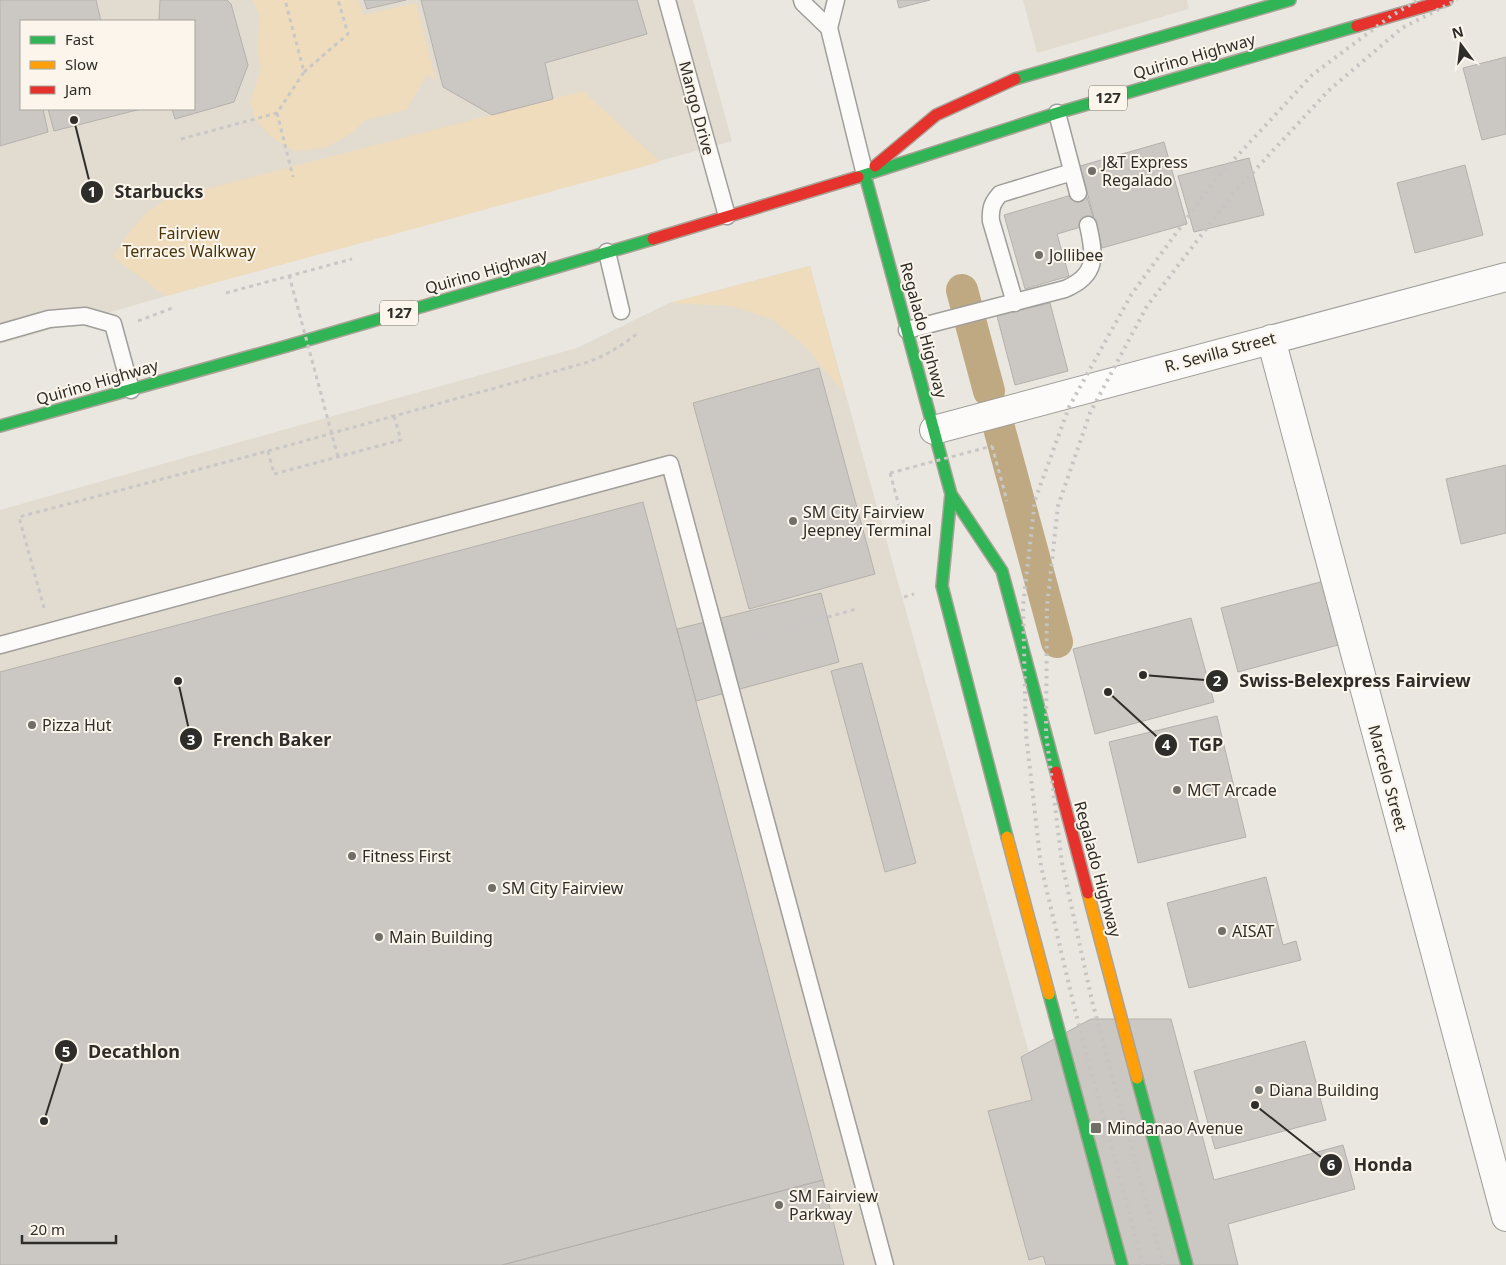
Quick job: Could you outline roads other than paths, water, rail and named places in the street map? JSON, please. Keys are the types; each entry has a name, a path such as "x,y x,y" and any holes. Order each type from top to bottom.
{"main road":[{"name":"Quirino Highway","path":"864,175 936,115 1012,80 1290,0"},
{"name":"Quirino Highway","path":"0,426 607,252 864,175 1057,114 1447,0"},
{"name":"Regalado Highway","path":"864,175 951,494 1002,570 1188,1265"},
{"name":"Regalado Highway","path":"951,494 942,586 1023,899 1122,1265"}],"street":[{"name":"R. Sevilla Street","path":"934,430 1506,276"},
{"name":"Marcelo Street","path":"1270,339 1506,1217"}],"lane":[{"name":"Mango Drive","path":"667,0 727,216"},
{"path":"802,0 829,28"},
{"path":"836,0 829,28 864,175"},
{"path":"1057,114 1078,193"},
{"path":"1014,303 991,221 990,209 994,200 1000,194 1072,172"},
{"path":"907,330 1066,289 1077,284 1086,276 1092,265 1094,249 1088,225"},
{"path":"607,252 622,311"},
{"path":"0,333 49,319 85,316 113,327 131,390"},
{"path":"0,645 670,464 885,1265"}],"waterway":[{"path":"962,290 989,391"},
{"path":"998,424 1057,642"}],"railway":[{"path":"1143,1265 1074,1006 1041,866 1026,734 1023,606 1035,500 1069,407 1131,295 1215,180 1312,75 1391,16 1418,0"},
{"path":"1163,1265 1092,1001 1062,863 1046,733 1047,606 1058,506 1090,413 1147,306 1232,195 1328,91 1402,28 1457,0"}],"place":[{"name":"Starbucks","path":"74,120"},
{"name":"J&T Express Regalado","path":"1092,171"},
{"name":"Jollibee","path":"1039,255"},
{"name":"SM City Fairview Jeepney Terminal","path":"793,521"},
{"name":"Swiss-Belexpress Fairview","path":"1143,675"},
{"name":"French Baker","path":"178,681"},
{"name":"TGP","path":"1108,692"},
{"name":"Pizza Hut","path":"32,725"},
{"name":"MCT Arcade","path":"1177,790"},
{"name":"Fitness First","path":"352,856"},
{"name":"SM City Fairview","path":"492,888"},
{"name":"AISAT","path":"1222,931"},
{"name":"Main Building","path":"379,937"},
{"name":"Diana Building","path":"1259,1090"},
{"name":"Honda","path":"1255,1105"},
{"name":"Decathlon","path":"44,1121"},
{"name":"Mindanao Avenue","path":"1096,1128"},
{"name":"SM Fairview Parkway","path":"779,1205"}],"park label":[{"name":"Fairview Terraces Walkway","path":"189,242"}]}
